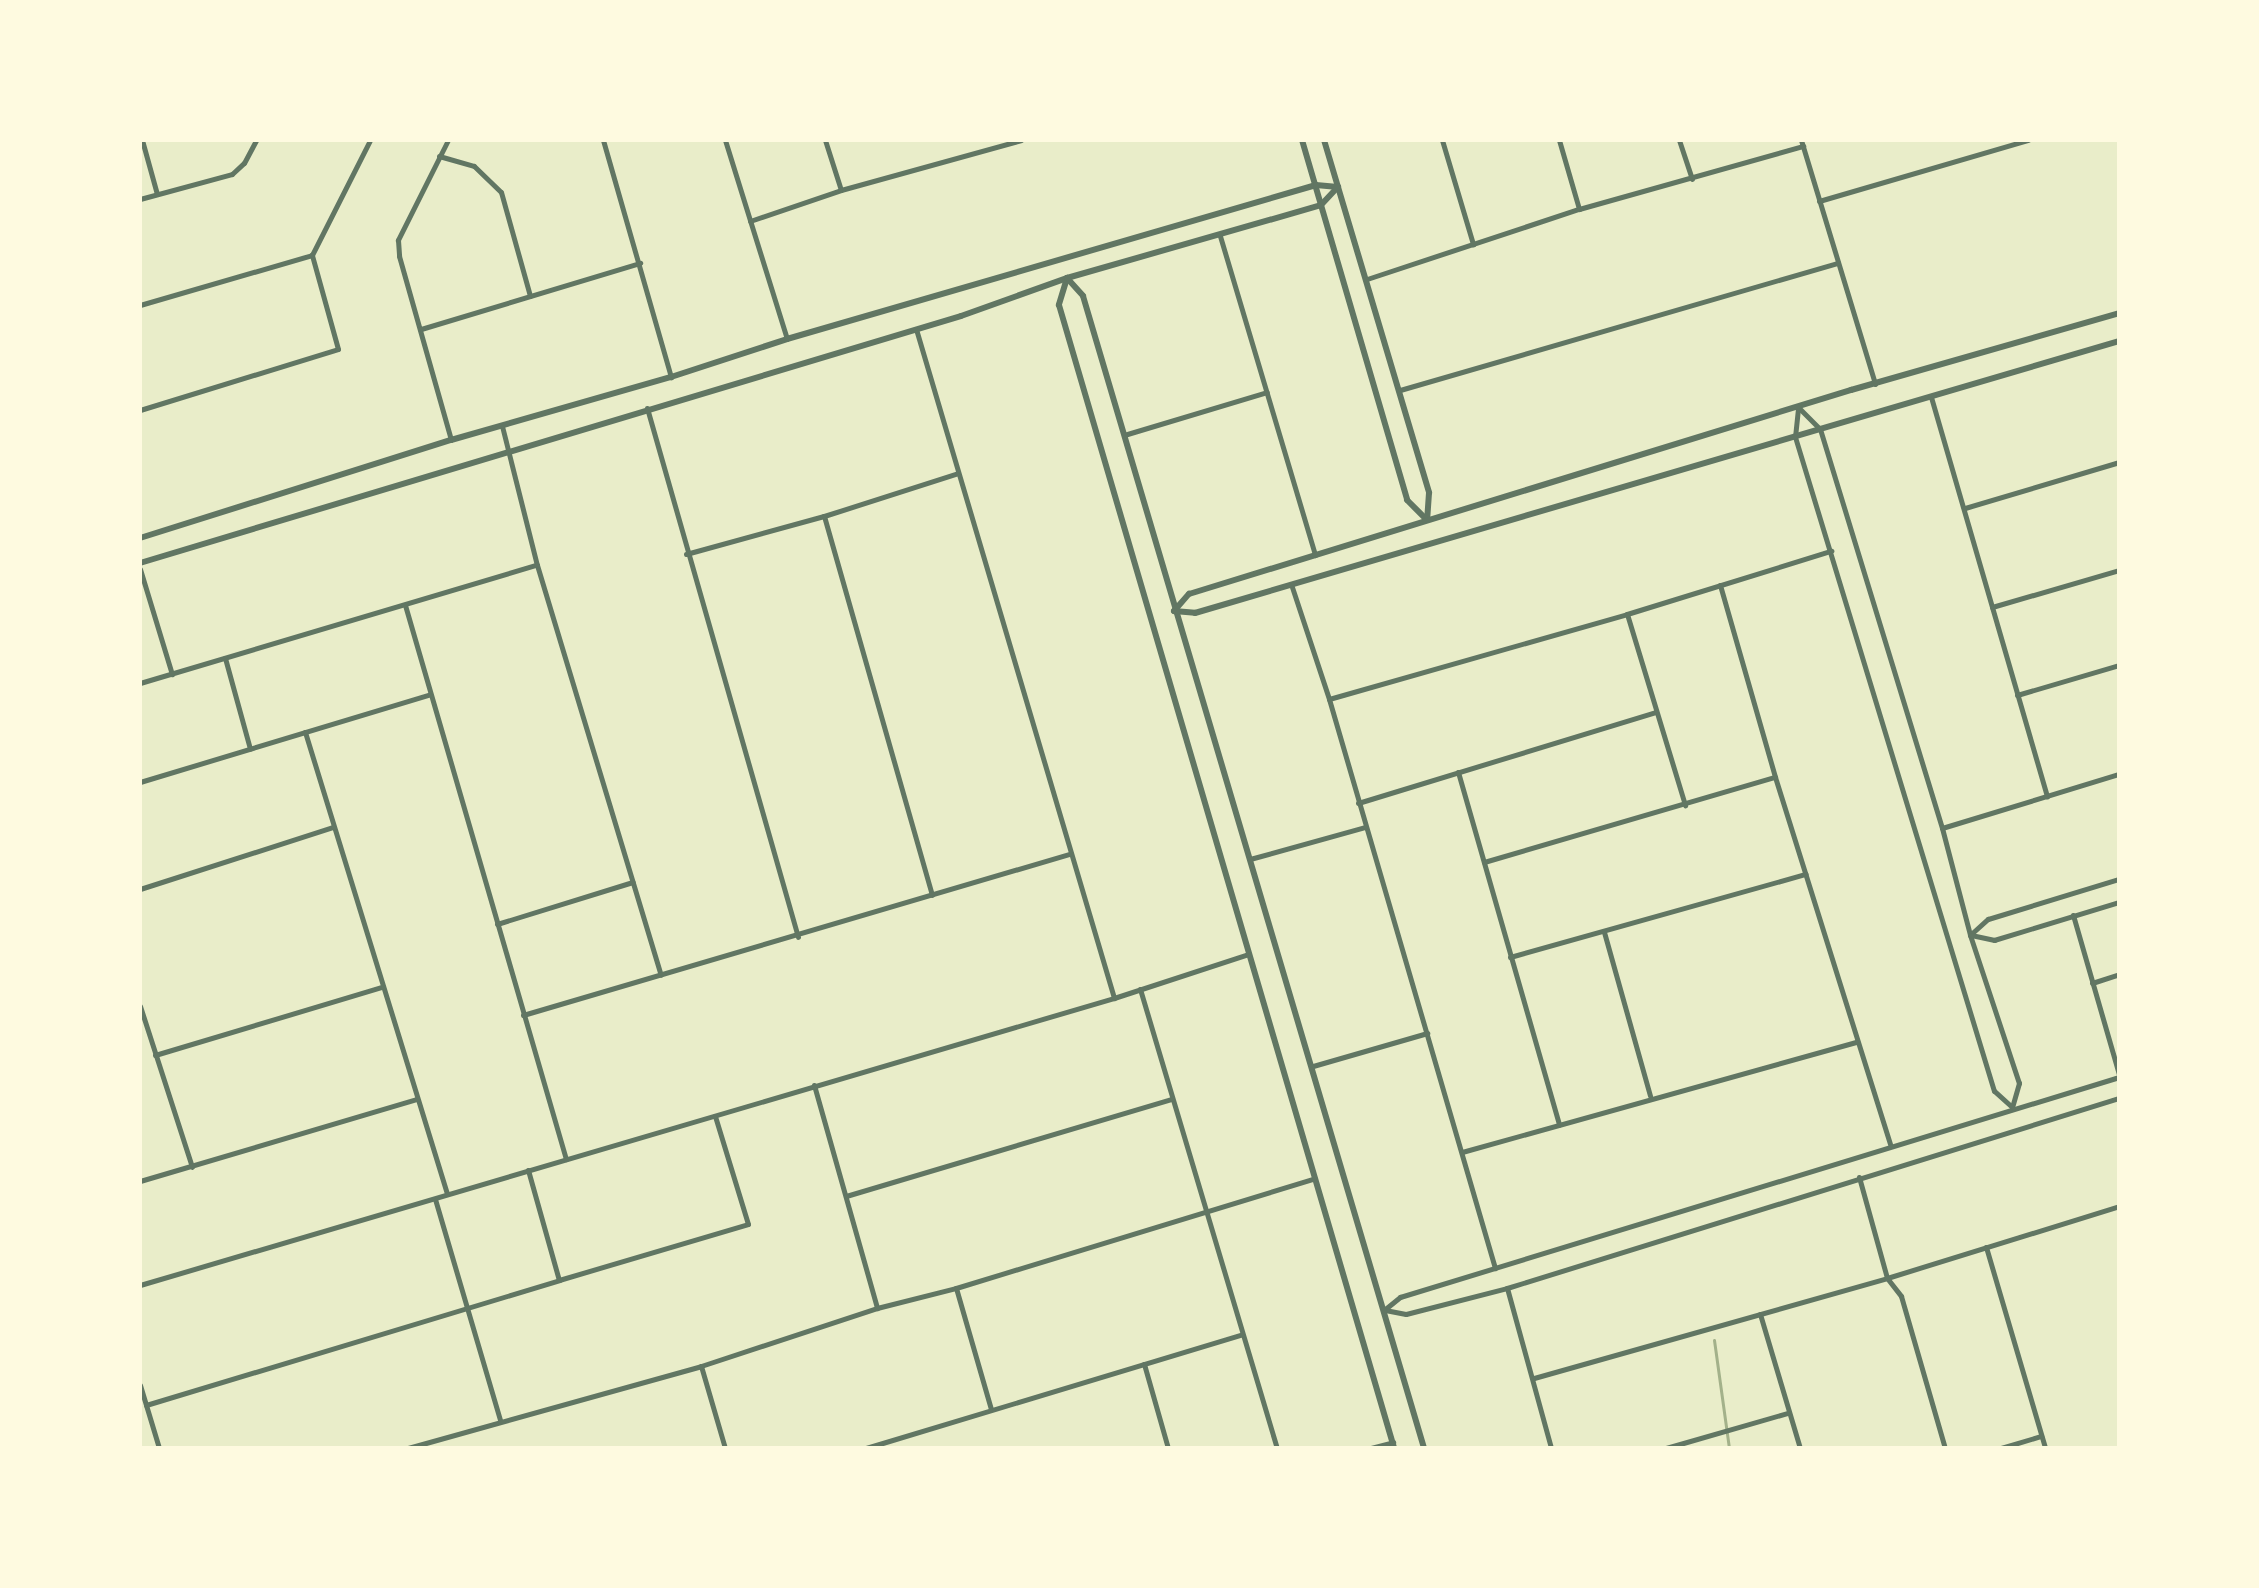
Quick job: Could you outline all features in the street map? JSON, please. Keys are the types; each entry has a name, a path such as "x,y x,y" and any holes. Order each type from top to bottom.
{"street":[{"path":"142,140 157,194"},
{"path":"140,199 232,174 244,163 256,140"},
{"path":"140,410 338,349 312,255 370,140"},
{"path":"448,140 398,240 399,256 451,440"},
{"path":"603,140 671,377"},
{"path":"725,140 787,339"},
{"path":"825,140 841,190"},
{"path":"750,221 841,190 1021,140"},
{"path":"1302,140 1407,500 1427,520"},
{"path":"1324,140 1429,493 1427,520"},
{"path":"1442,140 1473,244"},
{"path":"1559,140 1579,209"},
{"path":"1679,140 1692,179"},
{"path":"1819,201 2028,140"},
{"path":"1367,279 1579,209 1692,179 1802,143 1875,385"},
{"path":"439,156 474,166 501,192 530,296"},
{"path":"140,538 787,339 1316,185 1338,187"},
{"path":"172,674 140,566 647,408 916,329 1067,278 1321,205 1338,187"},
{"path":"1220,236 1315,555"},
{"path":"140,305 312,255"},
{"path":"421,329 640,263"},
{"path":"1400,390 1838,263"},
{"path":"1067,278 1083,296 1424,1448"},
{"path":"1067,278 1059,305 1394,1445 1371,1448"},
{"path":"1174,611 1189,594 1798,407 2119,313"},
{"path":"916,329 956,474 1114,998"},
{"path":"1174,611 1195,613 2119,341"},
{"path":"1124,435 1267,392"},
{"path":"1931,397 2047,796"},
{"path":"1798,407 1820,429 1942,828 1970,935 2019,1083 2012,1107"},
{"path":"1798,407 1795,437 1994,1091 2012,1107"},
{"path":"647,408 686,554 798,937"},
{"path":"502,426 537,565 661,975"},
{"path":"1965,508 2119,462"},
{"path":"686,554 824,516 956,474"},
{"path":"824,516 932,895"},
{"path":"1329,699 1627,614 1831,550"},
{"path":"140,683 537,565"},
{"path":"1992,607 2119,570"},
{"path":"1291,583 1329,699 1495,1268"},
{"path":"1720,585 1775,777 1890,1145"},
{"path":"405,605 566,1159"},
{"path":"1627,614 1685,805"},
{"path":"225,658 250,749"},
{"path":"2017,695 2119,665"},
{"path":"140,782 429,695"},
{"path":"1358,803 1655,712"},
{"path":"305,732 447,1194"},
{"path":"1458,772 1559,1125"},
{"path":"1942,828 2119,774"},
{"path":"1484,862 1775,777"},
{"path":"140,889 333,827"},
{"path":"1250,859 1365,827"},
{"path":"523,1015 798,937 1069,854"},
{"path":"1510,957 1806,874"},
{"path":"1970,935 1988,919 2119,879"},
{"path":"497,924 633,882"},
{"path":"1970,935 1994,940 2119,902"},
{"path":"1384,1310 1400,1297 2119,1075 2073,915"},
{"path":"1604,932 1650,1097"},
{"path":"140,1285 1114,998 1249,954"},
{"path":"2092,983 2119,974"},
{"path":"155,1055 381,987"},
{"path":"1140,989 1277,1448"},
{"path":"140,1006 192,1167"},
{"path":"1313,1066 1427,1033"},
{"path":"1462,1152 1650,1097 1856,1042"},
{"path":"814,1085 877,1308"},
{"path":"1384,1310 1406,1314 1507,1288 2119,1098"},
{"path":"140,1181 417,1099"},
{"path":"846,1196 1172,1099"},
{"path":"146,1405 748,1224 715,1116"},
{"path":"528,1170 559,1280"},
{"path":"1859,1177 1887,1278 1901,1296 1945,1448"},
{"path":"408,1448 701,1366 877,1308 956,1288 1316,1178"},
{"path":"435,1199 500,1421"},
{"path":"1534,1378 1887,1278 2119,1206"},
{"path":"1986,1247 2045,1448"},
{"path":"956,1288 991,1409"},
{"path":"1507,1288 1551,1448"},
{"path":"1760,1314 1787,1413 1800,1448"},
{"path":"866,1448 1241,1335"},
{"path":"1144,1364 1168,1448"},
{"path":"701,1366 725,1448"},
{"path":"140,1385 159,1448"},
{"path":"1666,1448 1787,1413"},
{"path":"2001,1448 2041,1436"}],"waterway":[{"path":"1714,1340 1729,1448"}]}
